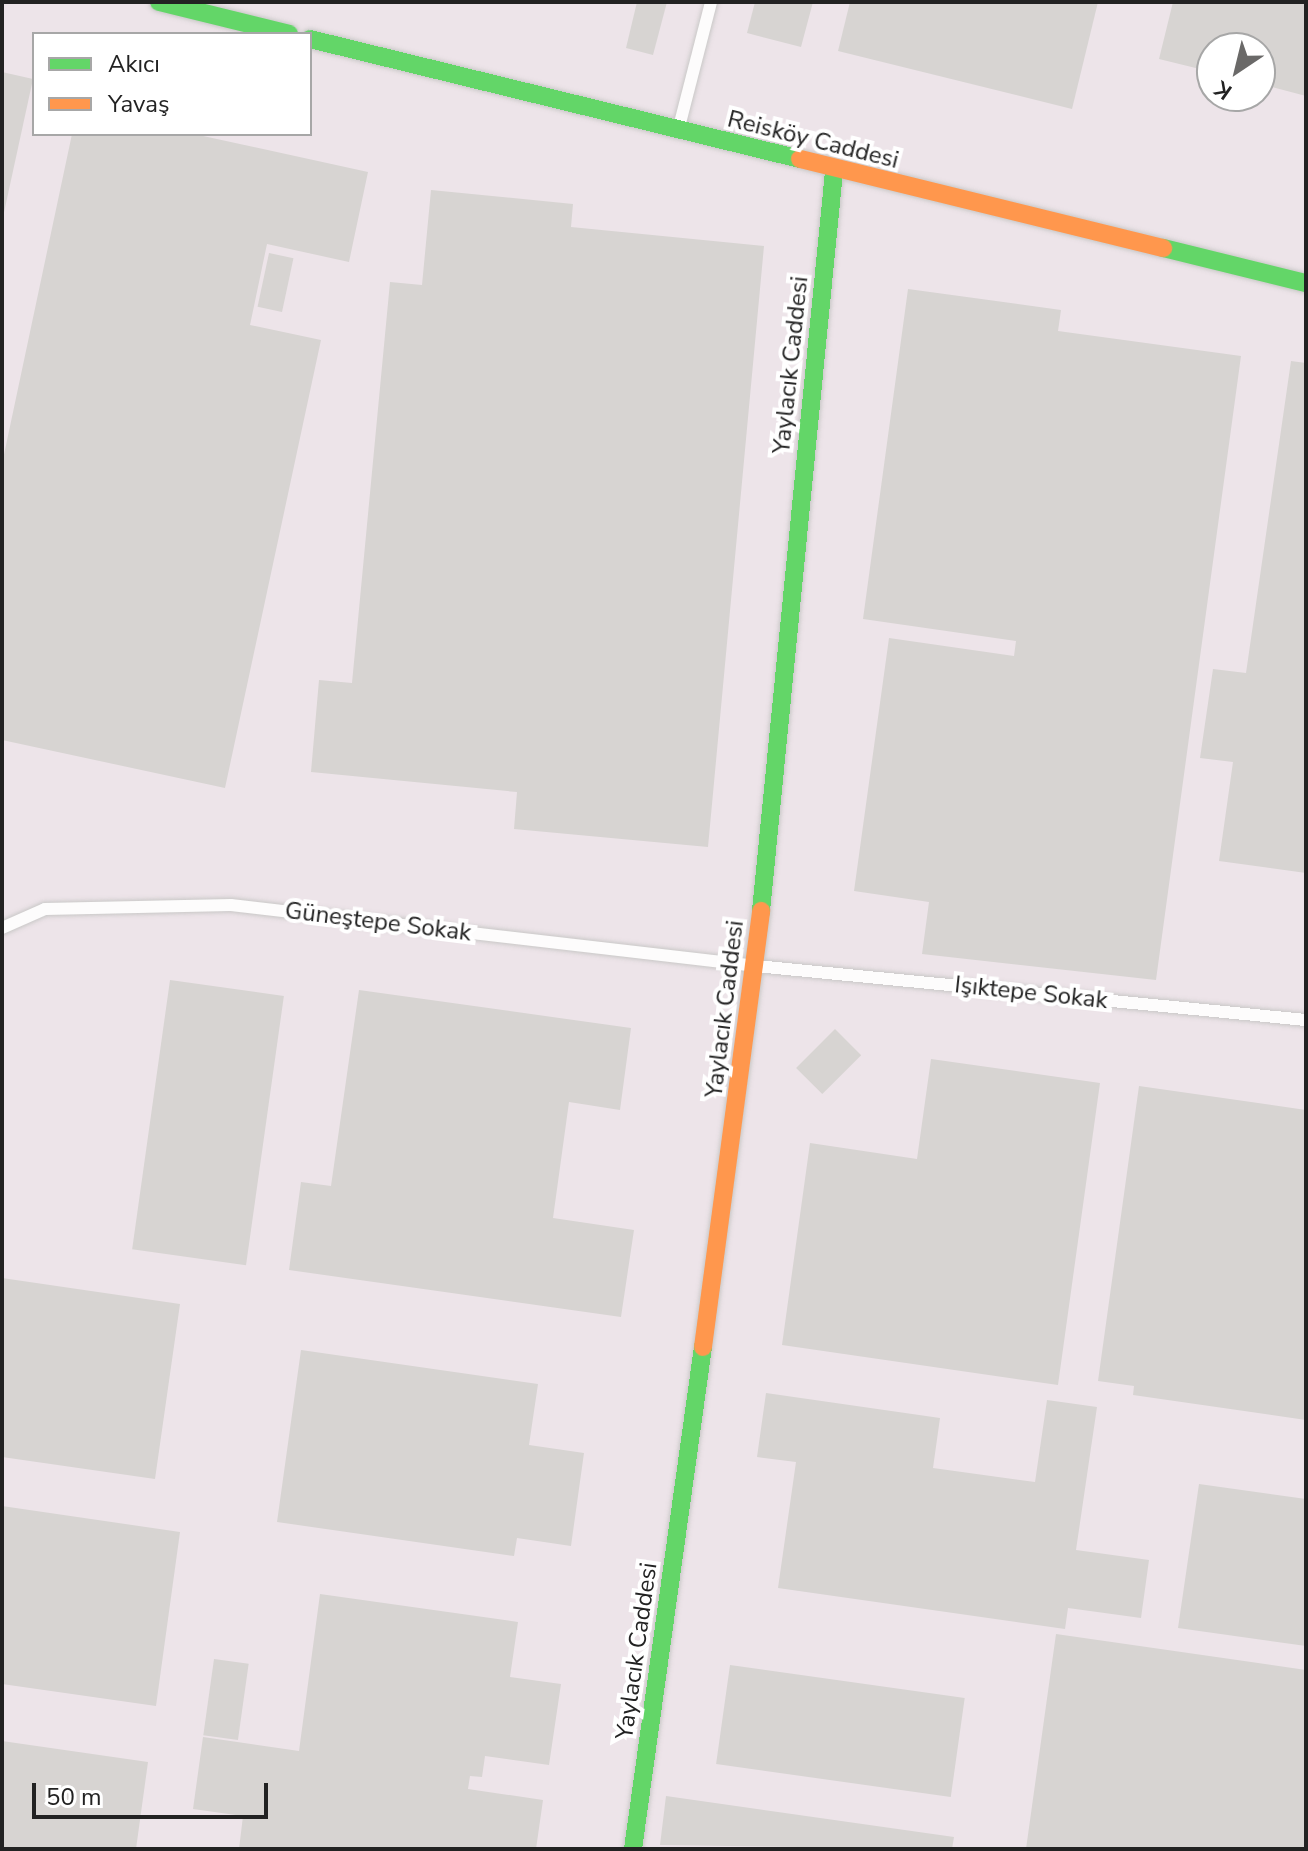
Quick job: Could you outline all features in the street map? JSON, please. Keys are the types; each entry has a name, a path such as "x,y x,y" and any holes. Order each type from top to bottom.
{"street":[{"path":"159,2 281,32"},
{"name":"Reisköy Caddesi","path":"312,39 834,172 1306,283"},
{"name":"Yaylacık Caddesi","path":"633,1849 756,966 834,172"}],"lane":[{"path":"678,130 711,2"},
{"name":"Güneştepe Sokak","path":"2,928 45,909 231,905 756,966"},
{"name":"Işıktepe Sokak","path":"756,966 1306,1020"}],"shaded area":[{"path":"2,2 1306,2 1306,1849 2,1849"}],"building":[{"path":"637,2 667,2 653,55 626,48"},
{"path":"755,2 813,2 801,47 747,33"},
{"path":"850,2 1098,2 1072,109 838,51"},
{"path":"1173,2 1306,2 1306,96 1276,88 1276,32 1196,32 1196,68 1159,59"},
{"path":"2,72 32,79 32,84 2,217"},
{"path":"72,136 203,136 368,172 349,262 267,244 250,325 321,340 225,788 2,740 2,464"},
{"path":"431,190 573,204 571,227 764,246 708,847 514,829 517,792 311,772 319,680 352,683 390,282 422,285"},
{"path":"269,253 293,258 282,312 258,307"},
{"path":"908,289 1061,310 1058,331 1241,356 1156,980 922,954 929,902 854,891 889,638 1014,656 1016,641 863,619"},
{"path":"1291,361 1306,363 1306,873 1219,861 1233,762 1200,758 1213,669 1246,673"},
{"path":"170,980 284,996 246,1265 132,1249"},
{"path":"359,990 631,1028 620,1110 569,1102 553,1218 634,1230 621,1317 289,1270 301,1182 331,1186"},
{"path":"835,1029 861,1055 822,1094 796,1068"},
{"path":"931,1059 1100,1083 1058,1385 782,1345 810,1143 917,1159"},
{"path":"1139,1086 1306,1110 1306,1420 1133,1395 1134,1386 1098,1381"},
{"path":"2,1278 180,1304 155,1479 2,1457"},
{"path":"301,1350 538,1384 529,1445 584,1453 571,1546 517,1538 514,1556 277,1522"},
{"path":"766,1393 940,1418 933,1468 1035,1482 1047,1400 1097,1407 1076,1550 1149,1560 1141,1618 1068,1608 1065,1629 778,1588 796,1462 757,1457"},
{"path":"1199,1484 1306,1499 1306,1646 1178,1628"},
{"path":"2,1506 180,1532 156,1706 2,1684"},
{"path":"320,1594 518,1622 510,1677 561,1684 549,1765 485,1756 482,1777 470,1776 468,1789 543,1800 536,1849 239,1849 243,1816 193,1809 203,1737 299,1751"},
{"path":"1056,1634 1306,1670 1306,1849 1026,1849"},
{"path":"214,1659 249,1664 238,1740 203,1735"},
{"path":"730,1665 965,1698 951,1797 716,1764"},
{"path":"2,1741 148,1762 136,1849 2,1849"},
{"path":"666,1796 954,1837 952,1849 660,1845"}],"traffic: fast":[{"path":"159,2 281,32"},
{"path":"312,39 800,159"},
{"path":"761,911 834,172"},
{"path":"1163,248 1306,283"},
{"path":"633,1849 703,1347"}],"traffic: slow":[{"path":"800,159 1163,248"},
{"path":"703,1347 761,911"}]}
